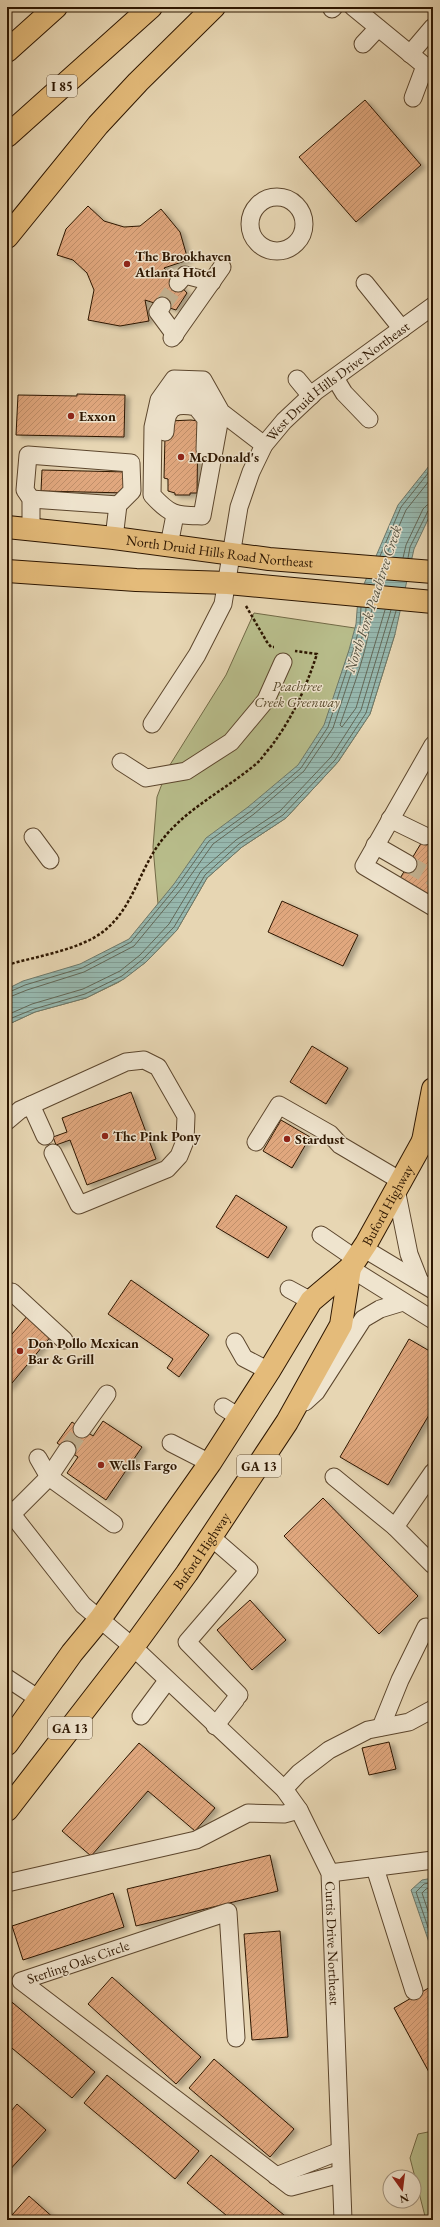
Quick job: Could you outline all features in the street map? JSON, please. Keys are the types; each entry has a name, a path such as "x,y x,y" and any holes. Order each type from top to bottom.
{"main road":[{"path":"7,51 56,7"},
{"name":"I 85","path":"7,136 151,7"},
{"path":"7,237 98,125 138,82 214,7"},
{"name":"North Druid Hills Road Northeast","path":"17,528 114,538 232,553 269,560 433,572"},
{"name":"North Druid Hills Road Northeast","path":"7,570 136,580 228,583 433,602"},
{"name":"Buford Highway","path":"9,1737 100,1619 210,1463 231,1412 269,1371 311,1301 356,1258 398,1185 428,1137 433,1089"},
{"name":"Buford Highway","path":"7,1810 133,1647 211,1537 297,1404 341,1325 356,1258"}],"street":[{"path":"353,7 410,54 429,67 413,98"},
{"path":"410,54 433,26"},
{"path":"363,44 378,28"},
{"path":"162,306 158,312 174,337 222,267"},
{"path":"178,283 185,275 212,282"},
{"path":"365,283 402,329"},
{"name":"West Druid Hills Drive Northeast","path":"152,724 197,655 223,604 228,583 239,507 251,472 264,445 284,421 311,396 433,306"},
{"path":"335,378 344,393 369,418"},
{"path":"174,379 203,380 213,416 208,485 202,516 169,511 152,495 153,427 160,400 174,379"},
{"path":"297,379 311,396"},
{"path":"169,545 166,415 169,410 177,406 189,405 196,407 264,445"},
{"path":"17,528 31,521 31,500 25,490 28,455 131,463 132,491 118,505 114,538"},
{"path":"31,500 118,505"},
{"path":"121,762 146,778 186,771 231,742 266,700 285,653"},
{"path":"433,745 364,866 433,907"},
{"path":"390,819 425,836"},
{"path":"33,837 50,860"},
{"path":"376,845 408,864"},
{"path":"7,1121 20,1110 126,1062 144,1060 158,1067 186,1116 185,1141 179,1156 167,1169 79,1205 52,1153"},
{"path":"31,1105 45,1136"},
{"path":"256,1142 279,1105 330,1134 340,1145 398,1185 409,1254 426,1286"},
{"path":"321,1235 356,1258 403,1302 432,1315"},
{"path":"356,1258 426,1286"},
{"path":"289,1289 311,1301"},
{"path":"12,1292 64,1340"},
{"path":"297,1404 307,1401 316,1392 362,1319 380,1309 403,1302"},
{"path":"235,1342 244,1358 269,1371"},
{"path":"82,1428 107,1394"},
{"path":"171,1443 210,1463"},
{"path":"10,1511 49,1477 67,1450"},
{"path":"38,1458 49,1477 114,1524"},
{"path":"396,1527 433,1472"},
{"path":"334,1477 396,1527 433,1564"},
{"name":"Curtis Drive Northeast","path":"10,1511 83,1604 133,1647 167,1681 284,1789 299,1810 330,1873 340,2174 343,2220"},
{"path":"211,1537 250,1570 187,1642 238,1697 215,1726"},
{"path":"374,1728 426,1627 433,1630"},
{"path":"7,1678 39,1699"},
{"path":"141,1716 167,1681"},
{"path":"284,1789 299,1773 329,1750 374,1728 409,1722 433,1709"},
{"path":"7,1883 196,1840 248,1813 284,1814 299,1810"},
{"path":"330,1873 433,1860"},
{"path":"375,1868 414,1991"},
{"name":"Sterling Oaks Circle","path":"236,2038 228,1912 21,1981 291,2187 340,2174"},
{"path":"276,2176 340,2151"},
{"path":"311,2163 315,2181"}],"path":[{"path":"7,965 85,943 103,932 119,917 131,899 150,857 162,839 199,805 257,763 282,732 305,691 317,654 285,653 271,646 246,606"}],"green space":[{"name":"Peachtree Creek Greenway","path":"254,613 395,634 370,714 338,762 286,818 242,847 207,878 177,930 146,962 119,982 86,998 35,1012 7,1025 162,922 158,904 153,847 157,797 168,768 226,675"},
{"path":"433,2131 433,2220 426,2220 422,2204 422,2169 413,2169 410,2158 418,2134"}],"water":[{"name":"North Fork Peachtree Creek","path":"433,461 433,509 414,549 395,634 370,714 338,762 286,818 242,847 207,878 177,930 146,962 124,979 86,998 35,1012 7,1025 7,989 23,981 80,964 129,939 174,884 206,838 248,807 298,765 324,725 356,624 358,598 398,505"},
{"path":"433,1878 433,1954 411,1890 422,1880"}],"building":[{"path":"365,100 421,165 356,222 299,157"},
{"name":"The Brookhaven Atlanta Hotel","path":"88,206 104,221 124,227 140,226 161,209 180,232 188,260 164,268 187,293 176,310 145,300 149,321 120,326 88,320 94,290 87,273 73,260 57,255 66,229"},
{"path":"77,394 125,395 124,437 16,435 18,395 77,396"},
{"name":"McDonald's","path":"169,421 198,421 197,493 190,493 190,495 175,495 175,493 168,491 168,479 164,478 165,436"},
{"path":"42,470 128,472 127,493 41,491"},
{"path":"433,825 433,900 399,880"},
{"path":"282,901 358,935 343,966 268,932"},
{"path":"312,1046 348,1068 326,1104 290,1082"},
{"path":"131,1092 156,1159 87,1185 70,1140 56,1145 53,1137 67,1132 62,1118"},
{"path":"281,1120 310,1137 292,1168 263,1151"},
{"path":"236,1195 287,1227 268,1258 216,1227"},
{"path":"131,1280 209,1335 179,1377 167,1368 173,1359 108,1314"},
{"path":"28,1315 52,1335 7,1389 7,1340"},
{"path":"409,1339 433,1353 433,1408 388,1485 340,1457"},
{"name":"Wells Fargo","path":"103,1421 142,1447 106,1500 67,1473 78,1457 57,1443 72,1422 93,1436"},
{"path":"323,1498 418,1596 379,1634 284,1536"},
{"path":"250,1600 286,1640 252,1670 217,1630"},
{"path":"389,1742 396,1769 369,1775 362,1748"},
{"path":"139,1743 215,1808 195,1831 148,1791 91,1856 62,1831"},
{"path":"270,1855 278,1891 136,1926 127,1889"},
{"path":"113,1893 124,1927 23,1960 12,1926"},
{"path":"280,1931 288,2037 252,2040 244,1934"},
{"path":"112,1977 201,2057 176,2084 88,2004"},
{"path":"432,1986 433,2073 430,2074 394,2008"},
{"path":"7,1998 95,2072 72,2098 7,2044"},
{"path":"214,2059 294,2129 270,2157 189,2088"},
{"path":"107,2075 199,2151 175,2179 84,2103"},
{"path":"17,2104 46,2130 7,2173 7,2116"},
{"path":"211,2155 290,2220 232,2220 187,2183"},
{"path":"29,2196 56,2220 17,2220 12,2215"}],"tunnel":[{"path":"162,306 178,283"},
{"path":"408,864 433,878"},
{"path":"67,1450 82,1429"}],"place":[{"name":"The Brookhaven Atlanta Hotel","path":"127,264"},
{"name":"Exxon","path":"71,416"},
{"name":"McDonald's","path":"181,457"},
{"name":"The Pink Pony","path":"105,1136"},
{"name":"Stardust","path":"287,1139"},
{"name":"Don Pollo Mexican Bar & Grill","path":"20,1351"},
{"name":"Wells Fargo","path":"101,1465"}]}
